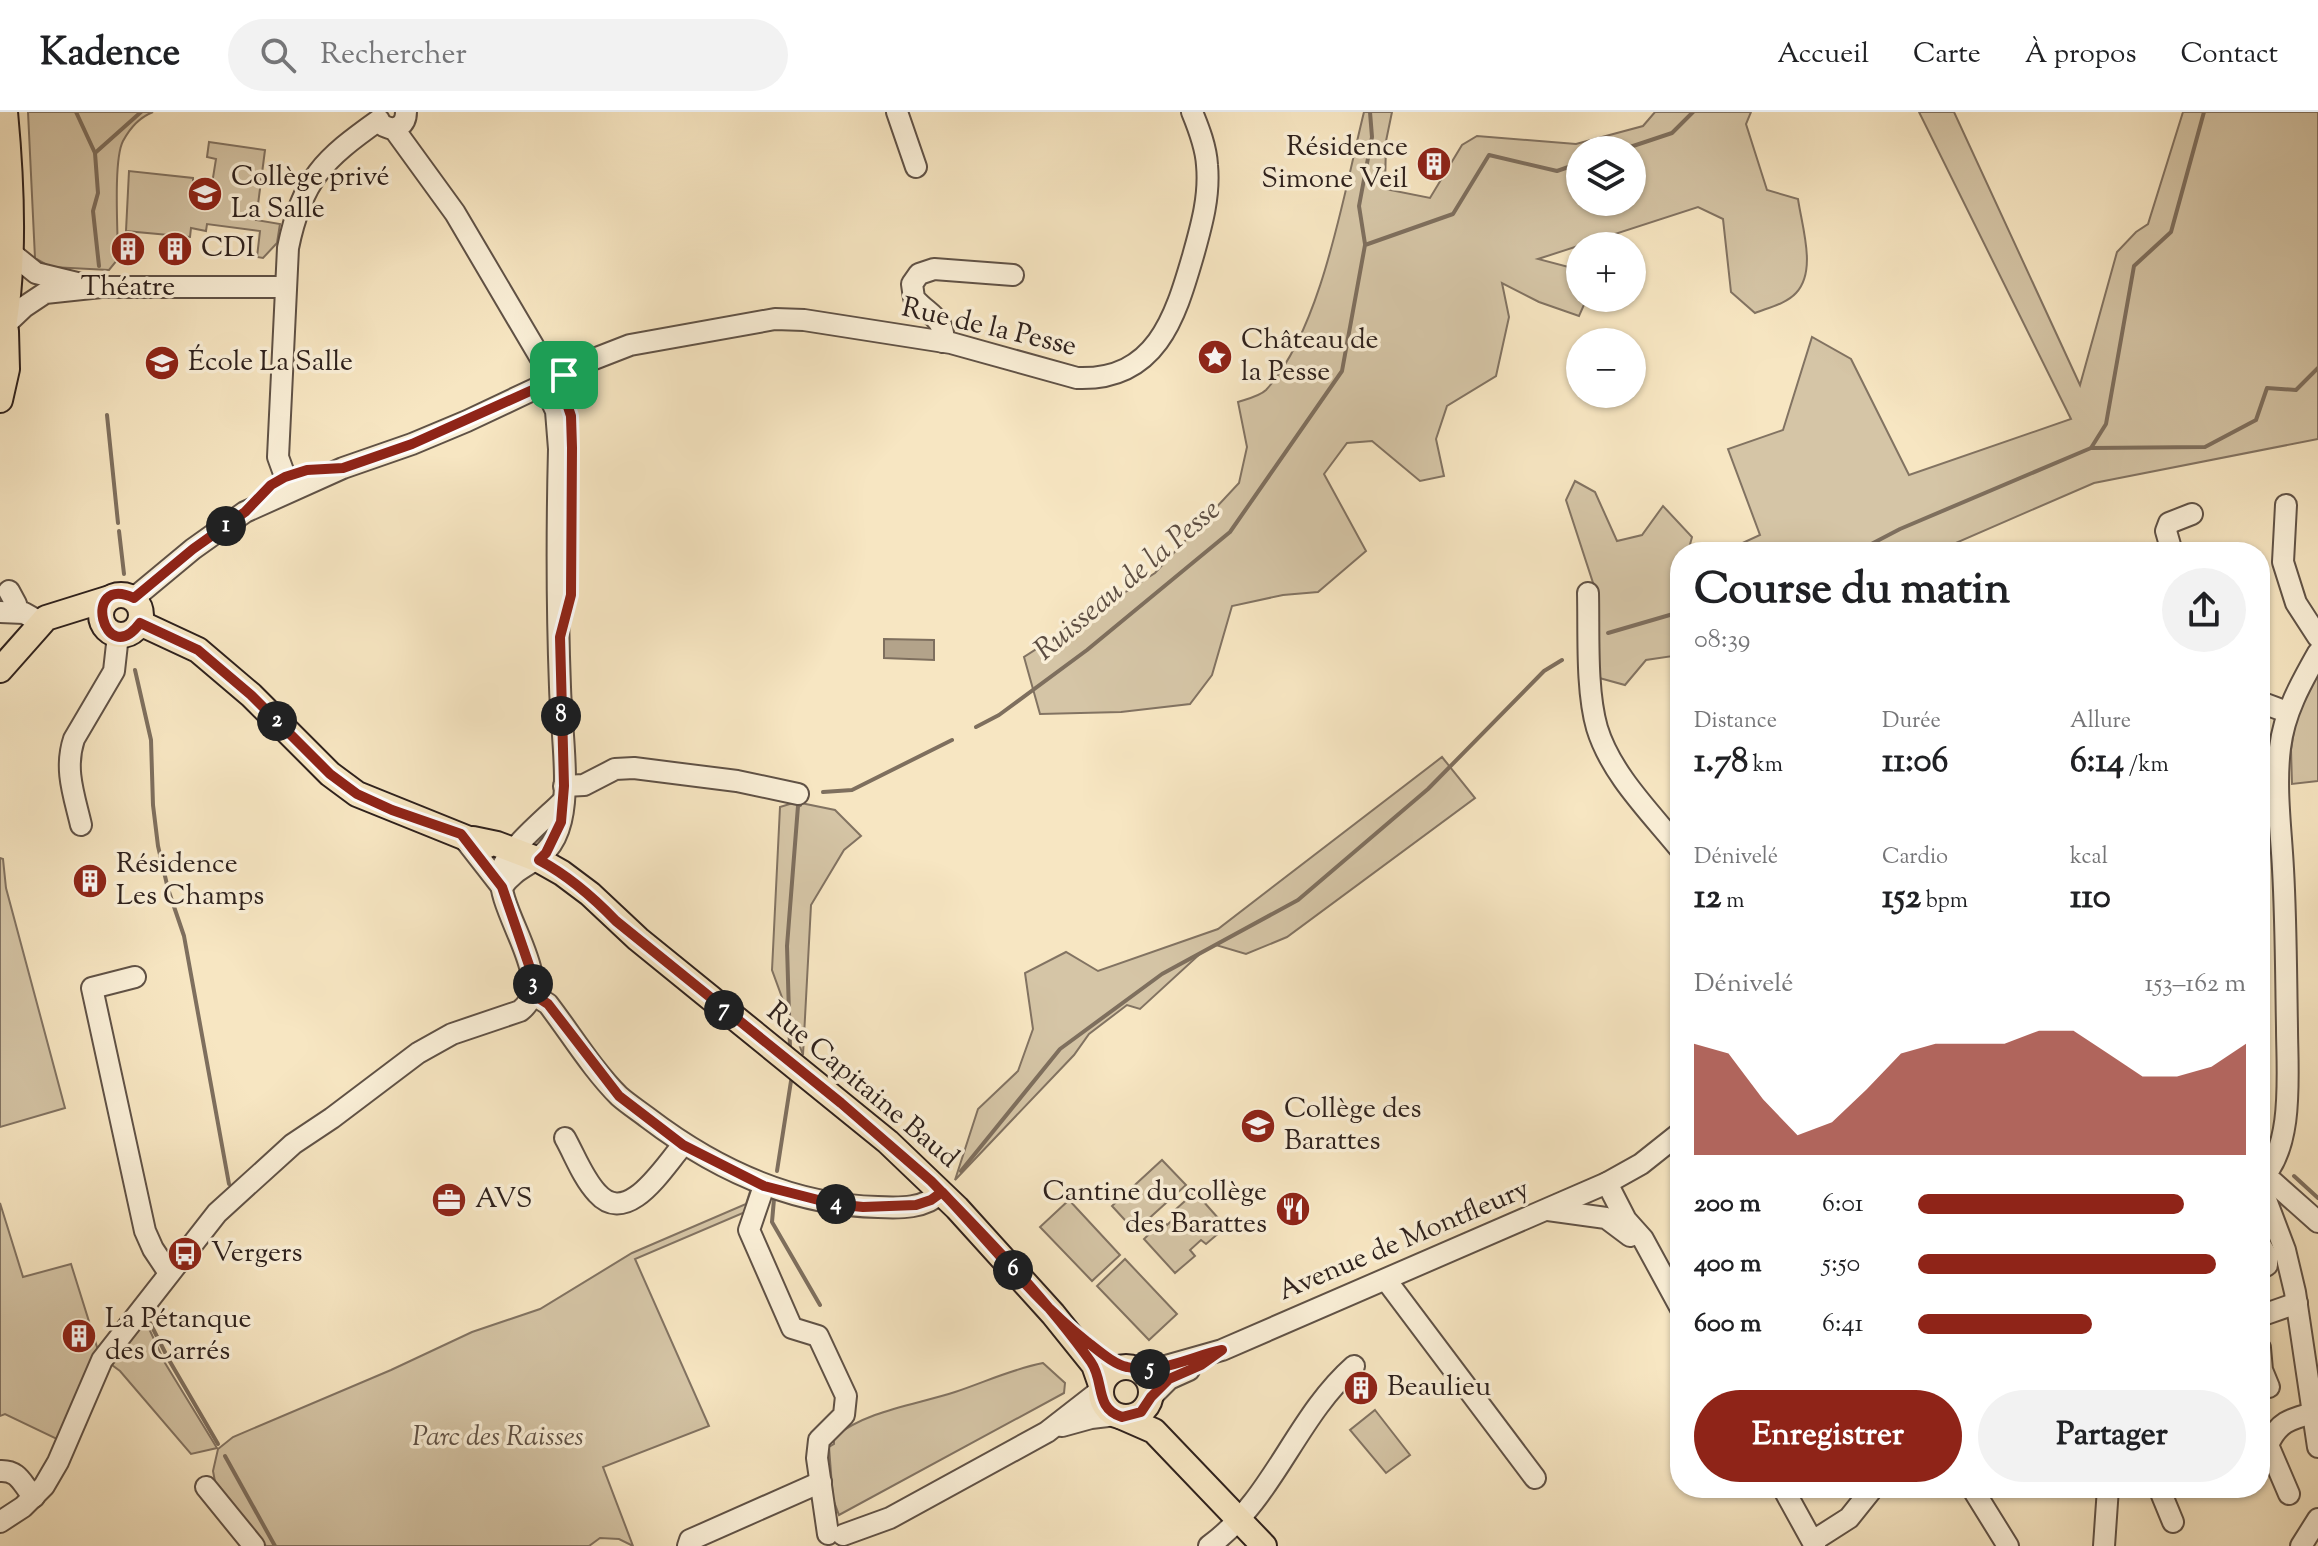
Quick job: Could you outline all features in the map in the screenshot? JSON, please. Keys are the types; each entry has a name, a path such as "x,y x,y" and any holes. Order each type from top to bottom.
{"main road":[{"path":"0,400 7,369 2,336 10,252 5,113"},
{"path":"0,670 46,619 122,598"},
{"path":"46,619 78,616 110,629 135,630 142,614 122,598"},
{"path":"110,629 101,613 103,605 122,598"},
{"name":"Rue Capitaine Baud","path":"140,623 198,650 251,695 330,774 357,794 562,873 590,894 616,921 841,1103 942,1192 1053,1314 1094,1365 1101,1388"},
{"name":"Rue Capitaine Baud","path":"1053,1314 1102,1353 1129,1367"},
{"path":"1239,1520 1230,1502 1156,1418 1147,1378 1129,1367 1113,1370 1101,1388 1103,1402 1119,1416 1154,1431 1223,1506 1264,1546"},
{"path":"1119,1416 1141,1412 1150,1400"}],"street":[{"path":"897,112 916,167"},
{"name":"Rue de la Pesse","path":"122,598 245,512 271,485 288,483 307,470 343,468 412,444 552,384 594,359 630,345 775,319 804,320 943,342 1067,376 1087,378 1123,370 1163,337 1176,311 1206,205 1205,151 1192,112"},
{"path":"0,1522 44,1486 58,1462 102,1360 217,1213 293,1144 418,1053 452,1034 520,1011 534,995 531,971 502,887 501,872 522,858 546,853 561,822 560,637 571,595 571,416 455,213 389,118 335,152 310,183 295,214 285,287 278,457 288,483"},
{"path":"10,252 36,273 101,287"},
{"path":"943,342 944,332 939,319 914,298 912,284 919,274 934,269 1013,275"},
{"path":"9,286 36,273"},
{"path":"9,286 40,295 101,287 285,287"},
{"path":"2,336 40,295"},
{"path":"2286,505 2283,562 2296,603 2318,637"},
{"path":"2169,542 2166,531 2169,523 2192,514"},
{"path":"7,612 16,604 9,591"},
{"path":"1588,593 1597,728 1622,778 1670,837"},
{"path":"7,612 46,619"},
{"path":"81,825 70,782 70,750 114,671 110,629"},
{"path":"2270,1167 2276,1156 2287,1094 2286,921 2280,748 2287,712 2318,653"},
{"path":"2270,706 2287,712"},
{"path":"522,858 563,794 615,769 634,768 749,782 798,794"},
{"path":"467,836 502,887"},
{"path":"135,977 92,988 145,1231 169,1273"},
{"path":"534,995 548,1004 619,1096 683,1145 760,1184 834,1204 863,1207 916,1205 942,1192"},
{"path":"565,1138 592,1187 604,1200 616,1204 637,1198 683,1145"},
{"name":"Avenue de Montfleury","path":"1129,1367 1162,1367 1222,1350 1607,1183 1670,1142"},
{"path":"1612,1211 1628,1171"},
{"path":"2270,1182 2318,1222"},
{"path":"1607,1183 1600,1199 1648,1251 1670,1290"},
{"path":"760,1184 749,1230 792,1328 818,1336 846,1396 844,1415 819,1440 817,1458 838,1541 890,1518 1047,1432 1079,1420 1119,1416"},
{"path":"2270,1209 2285,1250 2297,1303 2318,1447"},
{"path":"1545,1210 1612,1211"},
{"path":"1386,1280 1535,1478"},
{"path":"2270,1312 2297,1303"},
{"name":"Avenue de Montfleury","path":"1150,1400 1169,1379 1201,1365 1222,1350"},
{"path":"1209,1546 1232,1529 1275,1474 1309,1418 1354,1366"},
{"path":"1047,1432 1101,1388"},
{"path":"2270,1440 2274,1431 2290,1420 2313,1413"},
{"path":"2270,1450 2289,1494"},
{"path":"0,1471 19,1475 34,1497"},
{"path":"688,1546 690,1540 821,1482"},
{"path":"206,1487 254,1546"},
{"path":"1789,1498 1814,1544 1849,1518 1865,1498"},
{"path":"1978,1498 2008,1546"},
{"path":"2104,1546 2107,1498"},
{"path":"2163,1498 2173,1522"},
{"path":"2301,1546 2318,1519"}],"green space":[{"path":"28,112 153,112 132,127 120,150 117,180 118,259 109,270 51,267 35,258"},
{"path":"1364,112 1392,112 1386,141 1385,189 1430,198 1462,145 1477,136 1566,143 1566,216 1646,216 1646,136 1606,136 1643,126 1655,112 1751,112 1746,124 1767,190 1798,199 1806,248 1806,273 1792,297 1755,313 1731,292 1723,219 1698,207 1621,232 1566,232 1566,250 1538,259 1566,266 1566,311 1502,283 1509,317 1496,376 1447,406 1436,439 1444,476 1420,481 1372,441 1347,443 1324,474 1366,551 1318,592 1283,595 1232,606 1212,675 1190,704 1121,712 1040,714 1024,657 1155,573 1239,483 1247,447 1238,402 1266,390 1285,364 1316,296 1339,219"},
{"path":"1919,112 1954,112 2080,385 2117,252 2148,224 2183,112 2318,112 2318,439 2094,483 1958,542 1745,542 1760,535 1728,449 1783,430 1812,337 1851,359 1909,475 2071,419"},
{"path":"209,142 265,150 256,220 280,224 277,243 263,258 257,257 260,231 207,224 206,231 191,228 190,237 126,231 129,171 193,178 193,182 212,184 216,159 207,157"},
{"path":"1575,481 1595,492 1617,541 1642,535 1663,506 1692,537 1691,542 1670,542 1670,656 1646,660 1625,685 1592,676 1595,589 1566,500"},
{"path":"2318,668 2318,781 2292,784 2291,750 2297,711"},
{"path":"1442,757 1475,798 1287,937 1246,954 1216,945 1202,952 1140,1009 1127,1005 1089,1034 1074,1055 955,1180 978,1109 1018,1071 1033,1029 1025,973 1066,952 1098,971 1218,929"},
{"path":"796,802 835,810 861,836 844,850 811,905 803,1055 772,970 780,807"},
{"path":"0,858 3,859 6,888 65,1108 0,1127"},
{"path":"1162,1160 1186,1185 1135,1231 1112,1206"},
{"name":"Parc des Raisses","path":"752,1185 758,1187 750,1210 635,1259 709,1426 603,1467 633,1546 619,1539 600,1538 589,1546 266,1546 216,1487 213,1471 218,1449 233,1437 472,1332 540,1309 632,1253 746,1204"},
{"path":"1195,1192 1226,1227 1206,1244 1201,1240 1190,1250 1195,1256 1175,1273 1144,1239 1163,1221 1167,1225 1179,1214 1175,1210"},
{"path":"1069,1200 1120,1255 1092,1281 1040,1227"},
{"path":"0,1203 23,1277 71,1264 97,1347 61,1441 5,1414 0,1416"},
{"path":"1125,1259 1177,1314 1149,1340 1097,1286"},
{"path":"145,1320 165,1363 217,1448 191,1454 112,1365"},
{"path":"1043,1363 1065,1383 1064,1393 839,1515 833,1499 829,1447 834,1444 834,1437 877,1414"},
{"path":"1375,1410 1410,1455 1386,1473 1350,1430"}],"shaded area":[{"path":"884,639 934,640 934,660 884,658"}],"waterway":[{"path":"76,112 95,153 98,193 93,211 99,266"},
{"path":"95,153 141,112"},
{"path":"1365,244 1359,206 1372,137 1370,112"},
{"name":"Ruisseau de la Pesse","path":"1646,142 1672,133 1693,112"},
{"path":"1875,542 2091,448 2106,424 2134,266 2171,232 2204,112"},
{"name":"Ruisseau de la Pesse","path":"976,727 999,715 1087,650 1230,532 1342,371 1365,245 1453,214 1489,155 1557,171 1566,168"},
{"path":"2091,448 2205,447 2256,420 2267,388 2296,390 2318,368"},
{"path":"107,415 118,523"},
{"path":"119,531 124,574"},
{"path":"1608,633 1670,615"},
{"path":"961,1171 1060,1049 1162,974 1298,900 1428,789 1544,671 1562,660"},
{"path":"135,670 151,740 158,846 184,936 229,1184"},
{"name":"Ruisseau de la Pesse","path":"823,792 852,790 952,740"},
{"name":"Ruisseau de la Pesse","path":"790,1048 787,946 800,805"},
{"name":"Ruisseau de la Pesse","path":"777,1171 791,1081"},
{"path":"2294,1176 2318,1198"},
{"name":"Ruisseau de la Pesse","path":"774,1199 772,1222 820,1305"},
{"path":"147,1317 218,1444"},
{"path":"225,1456 275,1546"}],"place":[{"name":"Résidence Simone Veil","path":"1434,164"},
{"name":"Collège privé La Salle","path":"205,194"},
{"name":"Théatre","path":"128,249"},
{"name":"CDI","path":"175,249"},
{"name":"Château de la Pesse","path":"1215,357"},
{"name":"École La Salle","path":"162,363"},
{"name":"Résidence Les Champs","path":"90,881"},
{"name":"Collège des Barattes","path":"1258,1126"},
{"name":"AVS","path":"449,1200"},
{"name":"Cantine du collège des Barattes","path":"1293,1209"},
{"name":"Vergers","path":"185,1254"},
{"name":"La Pétanque des Carrés","path":"79,1336"},
{"name":"Beaulieu","path":"1361,1388"}],"route":[{"path":"564,375 557,369 547,369 539,378 539,387 412,444 343,468 307,470 285,477 271,485 245,512 193,549 134,598 118,594 110,598 103,605 102,623 108,631 118,635 127,635 140,623 198,650 251,695 330,774 357,794 461,834 502,887 531,971 534,995 548,1004 619,1096 683,1145 764,1186 834,1204 908,1207 931,1200 942,1192 1053,1314 1125,1367 1162,1367 1222,1350 1201,1365 1169,1379 1141,1412 1129,1417 1110,1412 1103,1402 1101,1385 1089,1360 1053,1314 957,1208 942,1192 931,1181 841,1103 616,921 590,894 539,860 546,853 561,822 564,786 560,637 571,595 572,482 571,416 563,392 566,382 564,375"}]}
